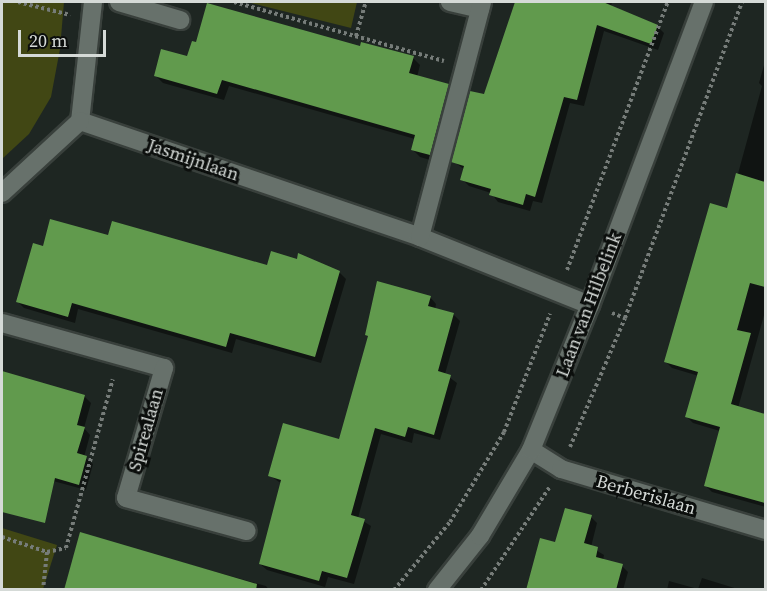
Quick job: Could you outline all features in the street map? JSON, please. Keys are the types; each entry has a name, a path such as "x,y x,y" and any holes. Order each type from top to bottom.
{"street":[{"path":"2,193 80,121 93,2"},
{"path":"119,2 180,20"},
{"path":"420,237 481,5 450,2"},
{"name":"Laan van Hilbelink","path":"437,590 480,537 531,450 590,305 704,2"},
{"name":"Jasmijnlaan","path":"80,121 420,237 590,305"},
{"name":"Spirealaan","path":"2,322 164,368 126,498 247,531"},
{"name":"Berberislaan","path":"531,450 561,469 765,530"}],"path":[{"path":"18,2 91,21"},
{"path":"234,2 464,67"},
{"path":"357,36 366,2"},
{"path":"481,590 561,469 625,318 742,2"},
{"path":"2,537 47,552 66,548 119,356"},
{"path":"43,590 47,552"}],"green space":[{"path":"2,2 64,2 60,49 51,97 29,134 2,159"},
{"path":"247,2 357,2 351,28"},
{"path":"2,528 57,545 43,589 2,589"}],"building":[{"path":"515,2 603,2 658,25 651,44 597,25 577,100 564,97 535,197 526,194 523,205 489,195 491,189 460,180 464,166 451,162 470,91 484,94"},
{"path":"207,3 360,46 361,42 414,56 409,73 449,84 430,155 411,150 415,135 222,80 217,94 154,76 161,49 187,56 192,41 196,42"},
{"path":"736,173 765,182 765,287 750,283 737,330 751,333 731,404 765,414 765,503 704,486 720,427 685,417 698,372 664,362 710,203 727,208"},
{"path":"50,219 108,235 112,221 267,265 271,251 297,259 298,253 340,271 315,357 230,333 226,347 72,303 68,317 16,302 33,243 43,246"},
{"path":"377,281 431,296 428,306 454,313 438,371 451,375 434,435 408,427 405,437 375,428 351,515 365,519 347,578 322,571 319,581 259,564 281,480 268,476 283,423 339,439 368,336 365,335"},
{"path":"2,371 85,395 77,425 85,427 77,453 87,456 79,485 55,478 45,523 2,512"},
{"path":"565,508 592,515 584,543 598,547 596,557 623,564 616,590 526,590 540,538 555,542"},
{"path":"80,532 257,584 256,590 64,590"}]}
